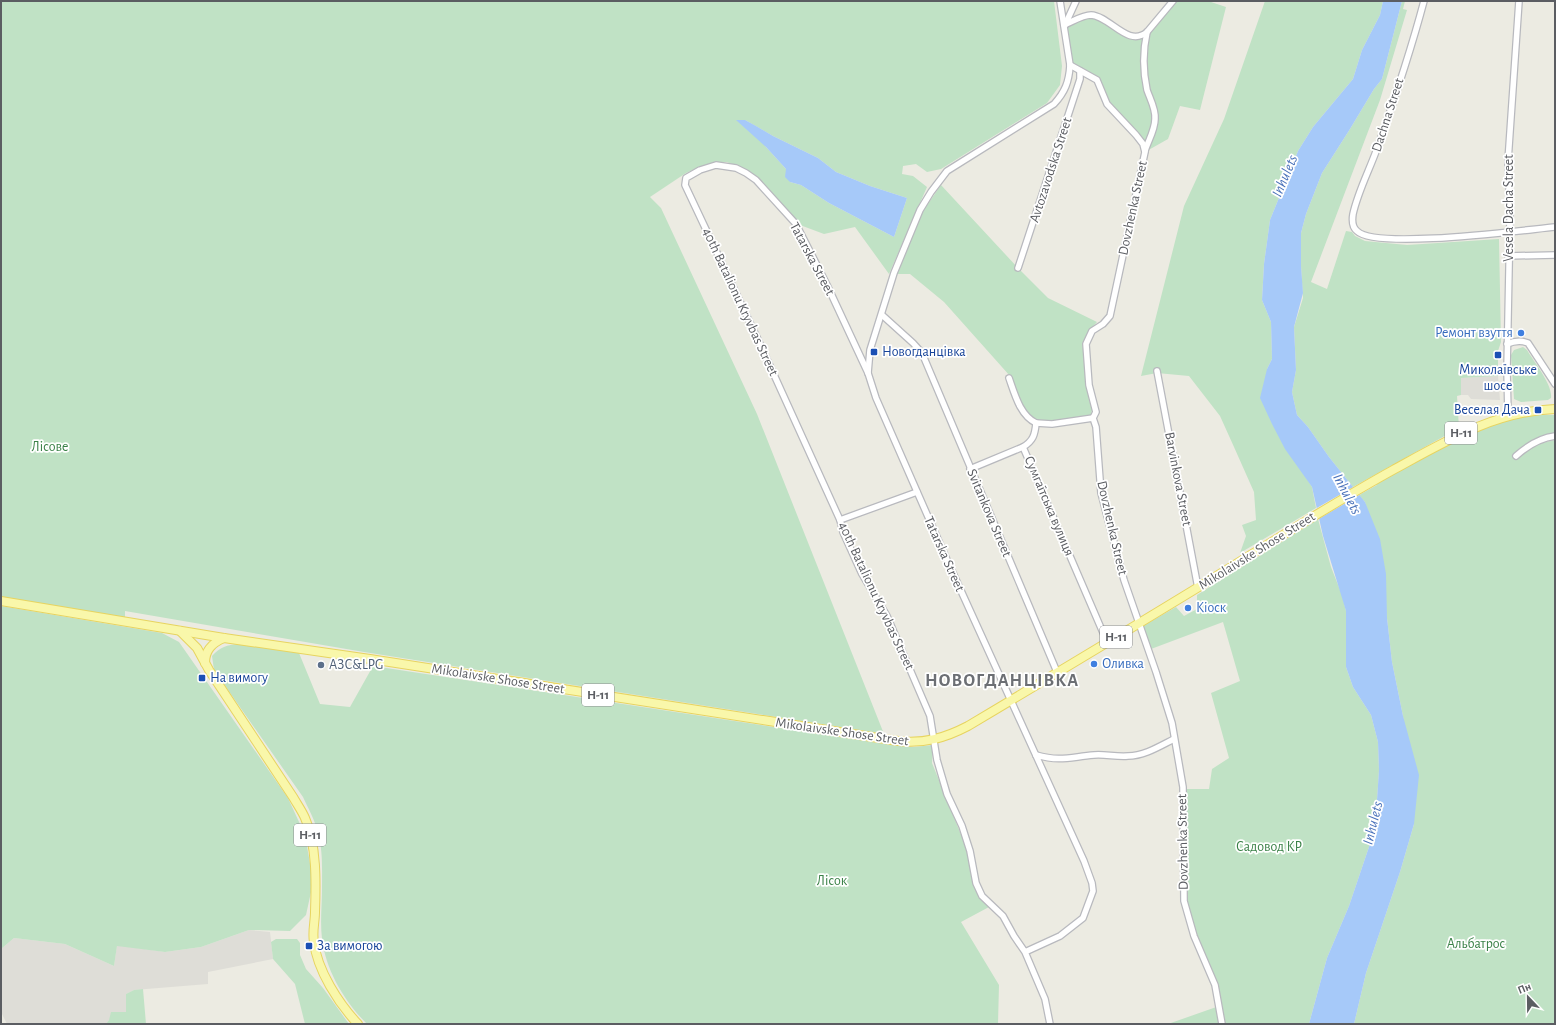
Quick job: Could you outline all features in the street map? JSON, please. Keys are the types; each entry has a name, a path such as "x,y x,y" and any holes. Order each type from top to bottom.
{"main road":[{"name":"Mikolaivske Shose Street","path":"224,638 898,741 924,742 952,734 968,726 1198,588 1294,527 1459,434 1508,415 1555,409"},
{"name":"Н-11","path":"1,601 224,638"},
{"name":"Н-11","path":"180,631 194,644 237,714 293,797 305,818 310,834 314,861 315,912 313,938 316,952 331,988 342,1005 358,1024"},
{"path":"205,663 205,656 210,646 218,640 224,638"}],"street":[{"path":"868,373 870,350 894,273 920,210 931,192 947,171 1054,104 1064,93 1070,74 1070,66 1060,1"},
{"path":"1064,25 1076,1"},
{"path":"1064,25 1090,15 1099,17 1132,37 1137,37 1147,32 1174,1"},
{"name":"Dachna Street","path":"1424,1 1378,147 1359,195 1353,215 1354,228 1364,236 1386,239 1463,237 1509,232"},
{"name":"Vesela Dacha Street","path":"1508,415 1508,161 1519,1"},
{"path":"1145,152 1154,128 1155,119 1155,112 1147,90 1144,68 1144,47 1147,32"},
{"name":"Dovzhenka Street","path":"1070,66 1097,80 1107,104 1136,135 1143,144 1145,152 1110,316 1103,324 1092,332 1086,344 1089,385 1096,412 1093,418 1096,427 1101,492 1124,580 1168,706 1172,723 1182,787 1184,901 1194,936 1215,985 1222,1024"},
{"name":"Avtozavodska Street","path":"1018,268 1064,130 1080,79 1080,71"},
{"name":"Tatarska Street","path":"716,165 726,165 746,173 767,191 796,224 827,285 868,373 876,398 917,492 1010,701 1084,861 1092,883 1093,891 1083,918 1060,936 1025,952"},
{"name":"40th Batalionu Kryvbas Street","path":"716,165 708,167 686,178 685,186 760,344 840,520 843,532 862,574 887,616 930,716 937,760 947,794 962,826 970,851 976,883 982,896 1004,916 1014,936 1025,952 1046,999 1050,1024"},
{"path":"1509,232 1555,227"},
{"path":"1508,256 1555,255"},
{"name":"Svitankova Street","path":"882,315 914,343 922,353 1057,672"},
{"path":"1507,344 1523,341 1528,343 1555,384"},
{"name":"Barvinkova Street","path":"1157,371 1198,588"},
{"path":"1009,378 1025,416 1036,424 1052,424 1093,418"},
{"name":"Сумгаїтська вулиця","path":"1036,424 1036,433 1031,442 1023,447 1107,642"},
{"path":"1516,456 1525,448 1537,441 1555,436"},
{"path":"970,468 1023,447"},
{"path":"840,520 917,492"},
{"path":"1036,755 1056,760 1095,755 1130,756 1153,749 1174,740"}],"shaded area":[{"path":"1498,376 1500,400 1471,399 1468,395 1461,395 1460,378"},
{"path":"249,930 270,932 273,959 208,972 208,984 134,990 126,994 126,1012 109,1020 106,1024 7,1024 1,1012 1,949 14,938 65,944 114,966 117,945 165,952 201,947"}],"green space":[{"name":"Лісове","path":"1,1 1054,1 1062,66 1060,85 1047,103 941,169 927,172 916,164 903,166 902,174 913,176 927,187 889,274 855,227 824,234 800,225 759,179 749,171 727,162 716,162 699,167 686,173 650,197 661,208 757,414 884,734 364,652 125,611 125,622 1,601","holes":["745,120 773,136 818,158 836,172 870,186 907,198 894,237 829,203 801,185 790,182 786,169 766,147"]},
{"path":"1173,1 1208,1 1226,7 1200,110 1180,106 1168,139 1145,152 1143,144 1107,104 1097,80 1070,65 1064,25 1090,15 1123,32 1142,35"},
{"path":"1265,1 1383,1 1380,15 1362,50 1353,79 1313,127 1298,151 1270,220 1264,264 1262,300 1271,322 1272,359 1267,369 1301,469 1312,487 1316,508 1240,553 1246,536 1242,525 1256,520 1254,492 1220,416 1189,376 1157,373 1141,376 1184,206 1224,119"},
{"path":"1402,1 1405,1 1403,9 1407,10 1380,100 1311,282 1327,289 1346,231 1352,232 1355,236 1365,241 1407,245 1499,239 1501,342 1498,351 1494,351 1494,359 1498,359 1498,376 1461,378 1461,395 1457,396 1459,428 1353,487 1308,427 1297,415 1292,392 1296,370 1294,327 1303,298 1301,233 1306,214 1322,173 1374,89 1382,79"},
{"path":"941,185 1048,298 1097,322 1088,332 1082,344 1087,370 1089,401 1093,407 1090,417 1038,421 1028,415 1018,398 1010,376 944,302 910,274 897,274 923,211"},
{"path":"1523,347 1527,350 1546,380 1551,393 1551,398 1548,400 1521,402 1514,399 1511,355 1514,350"},
{"name":"Альбатрос","path":"1508,415 1555,415 1555,434 1527,443 1532,448 1538,444 1555,440 1555,1024 1354,1024 1366,973 1400,872 1414,824 1403,716 1392,662 1387,618 1365,502 1359,495 1377,485 1375,480"},
{"name":"Садовод КР","path":"1318,519 1331,567 1342,595 1346,611 1346,667 1353,687 1371,715 1378,742 1379,770 1377,800 1371,841 1349,906 1327,958 1309,1024 1168,1024 1222,1005 1214,976 1195,934 1187,902 1185,789 1209,789 1212,769 1229,758 1211,693 1240,681 1223,622 1151,649 1143,626 1176,607 1184,616 1197,609 1197,595"},
{"path":"1,606 162,633 179,642 288,798 305,835 311,869 311,892 306,915 290,931 249,930 201,947 165,952 117,946 114,966 65,944 14,938 1,949"},
{"name":"Лісок","path":"239,644 299,653 320,704 350,707 373,666 899,746 914,747 933,745 932,763 968,852 974,884 979,896 989,907 961,922 999,985 998,1024 367,1024 344,996 332,974 324,951 321,926 321,853 317,828 303,797 214,670 212,656 224,647"},
{"path":"276,939 297,939 300,943 300,955 306,969 323,988 349,1024 305,1024 295,984 273,959 271,942"},
{"path":"143,989 146,1024 106,1024 109,1020 111,1012 126,1012 126,994 134,990"}],"water":[{"name":"Inhulets","path":"1383,1 1402,1 1382,79 1374,89 1322,173 1306,214 1301,233 1303,293 1294,327 1296,370 1292,392 1297,415 1308,427 1329,457 1365,502 1380,539 1386,574 1387,618 1392,662 1403,716 1419,775 1414,824 1400,872 1366,973 1354,1024 1309,1024 1327,958 1349,906 1371,841 1377,800 1379,770 1378,742 1371,715 1353,687 1346,667 1346,611 1323,536 1312,487 1285,449 1260,398 1267,369 1272,359 1271,322 1262,300 1264,264 1270,220 1298,151 1313,127 1353,79 1362,50 1380,15"},
{"path":"736,120 745,120 773,136 818,158 836,172 870,186 907,198 894,237 829,203 801,185 790,182 785,177 786,169 766,147"}],"pier":[{"path":"1355,486 1361,494 1317,520 1315,509"}],"place":[{"name":"Ремонт взуття","path":"1521,333"},
{"name":"Новогданцівка","path":"874,352"},
{"name":"Миколаївське шосе","path":"1498,355"},
{"name":"Веселая Дача","path":"1538,410"},
{"name":"Кіоск","path":"1188,608"},
{"name":"Оливка","path":"1094,664"},
{"name":"АЗС&LPG","path":"321,665"},
{"name":"На вимогу","path":"202,678"},
{"name":"За вимогою","path":"309,946"}],"district":[{"name":"НОВОГДАНЦІВКА","path":"1002,681"}]}
